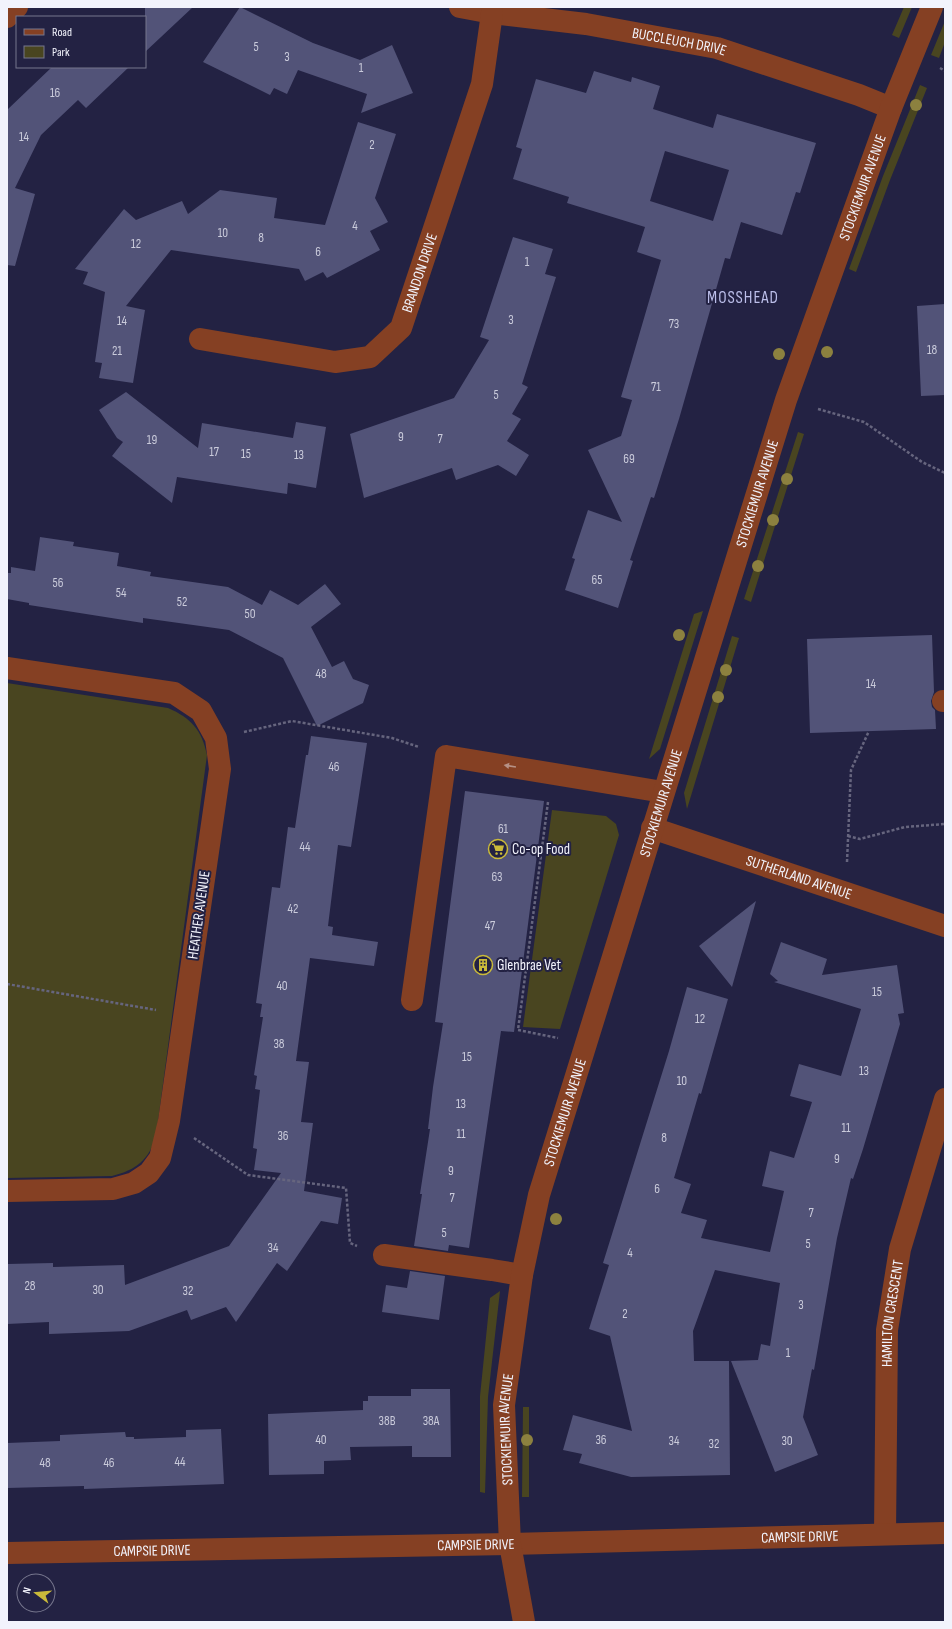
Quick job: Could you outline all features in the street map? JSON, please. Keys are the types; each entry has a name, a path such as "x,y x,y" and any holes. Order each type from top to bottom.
{"street":[{"path":"7,17 17,7"},
{"name":"BUCCLEUCH DRIVE","path":"460,7 586,24 717,48 859,95 891,108"},
{"name":"STOCKIEMUIR AVENUE","path":"524,1622 510,1544 504,1406 522,1275 539,1195 786,400 891,108 932,7"},
{"name":"BRANDON DRIVE","path":"200,339 335,362 370,356 401,328 482,84 492,12"},
{"name":"HEATHER AVENUE","path":"7,668 174,693 201,711 216,738 220,769 169,1120 160,1158 149,1173 134,1183 113,1189 7,1191"},
{"path":"412,1000 446,756 663,792"},
{"name":"SUTHERLAND AVENUE","path":"652,828 945,926"},
{"name":"HAMILTON CRESCENT","path":"885,1534 887,1330 900,1249 945,1099"},
{"path":"384,1255 522,1275"},
{"name":"CAMPSIE DRIVE","path":"7,1553 510,1544 945,1532"}],"path":[{"path":"940,68 945,72"},
{"path":"818,409 864,422 922,462 945,473"},
{"path":"216,738 292,721 392,738 446,756"},
{"path":"846,892 851,770 869,731"},
{"path":"548,802 518,1030 586,1043"},
{"path":"848,836 860,839 905,827 945,824"},
{"path":"7,984 185,1015"},
{"path":"169,1120 248,1175 346,1188 350,1243 384,1255"}],"green space":[{"path":"904,7 912,7 899,38 892,35"},
{"path":"945,21 945,42 939,58 931,55"},
{"path":"920,85 927,88 890,180 856,272 849,269 883,176"},
{"path":"798,432 804,434 751,602 744,599"},
{"path":"703,611 660,749 649,759 694,614"},
{"path":"732,636 739,638 687,809 684,793"},
{"path":"7,683 168,708 183,716 199,732 207,755 156,1136 150,1152 140,1163 128,1171 112,1176 7,1178"},
{"path":"552,810 606,816 616,824 619,835 560,1029 523,1027"},
{"path":"500,1291 488,1397 485,1493 480,1492 480,1396 490,1298"},
{"path":"523,1407 529,1407 529,1497 522,1497"}],"building":[{"path":"145,7 193,7 146,51"},
{"path":"240,7 313,43 360,60 392,45 413,93 361,113 367,94 298,70 287,94 274,88 270,95 203,62"},
{"path":"51,68 128,68 86,108 78,100 41,135 15,188 35,194 15,266 7,265 7,110"},
{"path":"594,71 631,82 632,77 660,86 653,109 713,128 717,114 816,143 800,193 796,192 782,235 741,222 730,259 725,258 679,419 654,498 651,497 630,560 633,561 618,608 565,590 575,559 572,558 588,510 622,522 588,450 621,436 632,400 621,397 661,260 637,252 645,227 567,203 569,197 513,179 522,149 516,147 536,79 586,93","holes":["665,151 729,170 713,221 650,201"]},
{"path":"358,122 396,134 375,198 388,222 370,231 380,250 327,278 323,272 305,281 299,269 171,250 126,306 145,310 133,383 99,378 102,363 95,362 105,292 83,284 88,272 75,269 124,209 136,220 182,201 188,214 220,190 277,198 274,218 325,225"},
{"path":"513,237 553,249 545,274 556,277 522,384 528,387 512,414 521,419 507,441 529,455 516,476 498,465 456,480 452,468 364,498 350,434 454,398 489,340 480,337"},
{"path":"945,304 945,395 921,396 917,306"},
{"path":"126,392 198,448 202,423 293,438 296,422 326,427 316,488 288,483 287,494 177,477 172,503 112,456 123,442 117,438 99,410"},
{"path":"40,537 74,542 73,546 119,553 117,566 151,572 150,576 228,587 262,605 270,590 298,605 325,584 341,604 311,627 332,667 344,661 353,679 369,685 363,703 317,726 283,658 229,630 143,618 143,623 29,605 29,603 7,599 7,573 11,573 11,567 35,571"},
{"path":"932,635 934,692 931,701 932,707 935,710 936,729 810,733 807,639"},
{"path":"311,736 367,743 351,847 338,845 328,926 333,927 332,935 378,942 374,966 310,958 296,1061 309,1062 301,1122 313,1123 304,1191 342,1198 338,1224 321,1221 287,1271 277,1263 236,1322 226,1307 191,1320 187,1310 129,1331 49,1334 49,1322 7,1324 7,1264 53,1263 53,1267 124,1265 125,1285 229,1246 281,1173 254,1170 257,1149 253,1148 260,1090 255,1089 257,1076 254,1075 263,1017 260,1017 262,1004 256,1003 272,887 280,888 288,827 295,828 306,755 308,755"},
{"path":"465,791 544,801 514,1032 501,1031 469,1248 449,1245 448,1251 414,1246 430,1129 428,1129 433,1087 443,1023 435,1022"},
{"path":"756,901 732,987 699,946"},
{"path":"781,942 827,959 822,975 897,965 904,1013 898,1014 900,1024 863,1149 853,1179 851,1178 837,1238 814,1370 812,1369 803,1417 818,1455 775,1472 731,1361 758,1360 761,1344 770,1346 780,1283 715,1270 693,1331 694,1361 729,1361 730,1475 631,1477 579,1463 582,1454 563,1450 573,1415 632,1431 610,1336 589,1329 609,1265 603,1263 669,1051 687,987 728,999 701,1094 699,1093 674,1178 691,1184 681,1213 707,1220 701,1238 770,1252 784,1191 762,1186 770,1151 794,1158 812,1102 790,1096 799,1064 841,1076 861,1009 774,982 778,981 770,974"},
{"path":"410,1271 445,1276 439,1320 382,1312 386,1285 407,1288"},
{"path":"411,1389 450,1389 451,1457 412,1457 412,1446 350,1447 351,1460 324,1461 324,1474 269,1475 268,1414 363,1410 363,1401 368,1401 368,1396 411,1396"},
{"path":"221,1429 224,1484 84,1489 84,1486 7,1488 7,1443 60,1441 60,1435 125,1432 126,1437 134,1437 134,1439 186,1437 186,1430"}],"place":[{"name":"Co-op Food","path":"498,849"},
{"name":"Glenbrae Vet","path":"483,965"}],"district":[{"name":"MOSSHEAD","path":"743,298"}]}
